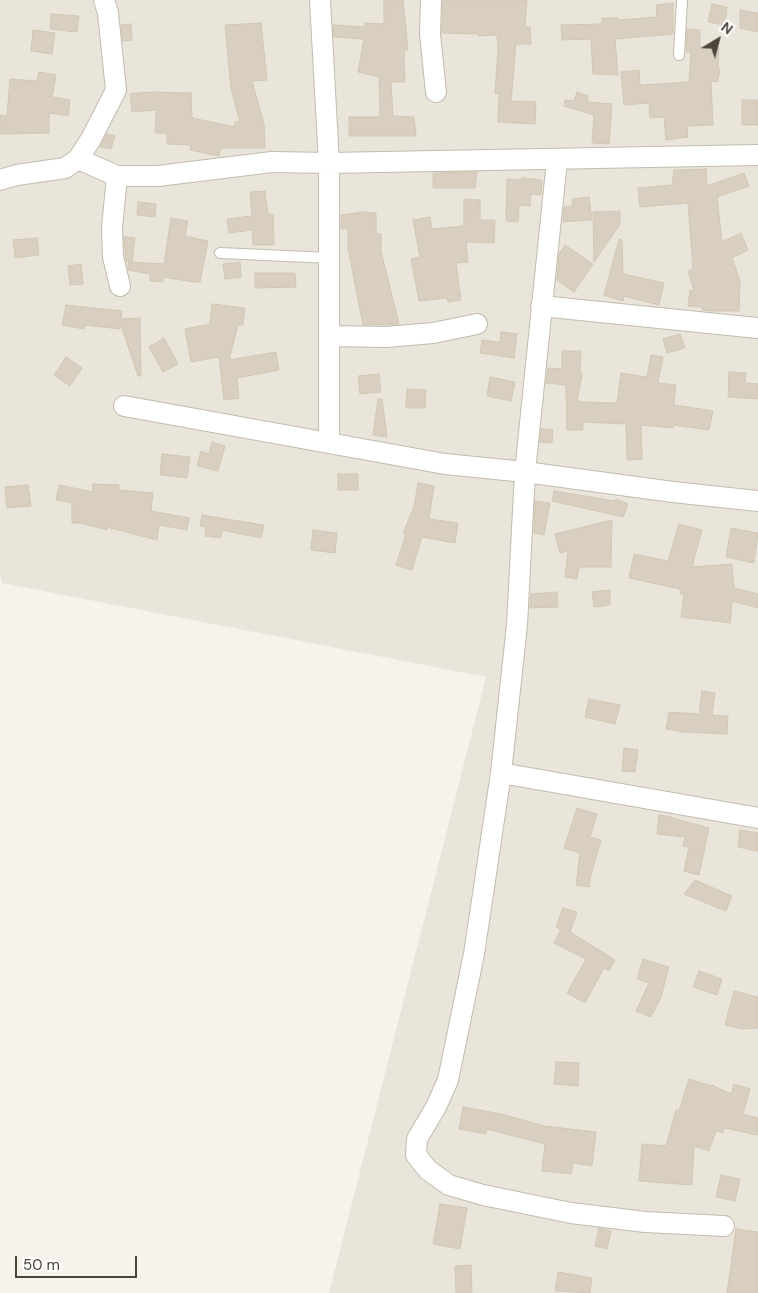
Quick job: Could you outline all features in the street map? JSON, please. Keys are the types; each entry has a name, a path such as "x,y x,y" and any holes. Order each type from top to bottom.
{"street":[{"path":"0,180 17,174 65,168 78,159 91,139 116,90 108,13 104,0"},
{"path":"320,0 329,163 329,443"},
{"path":"431,0 430,34 436,92"},
{"path":"78,159 116,176 158,176 272,162 557,160 758,155"},
{"path":"557,160 524,472 517,625 501,772 474,954 448,1080 436,1107 417,1138 416,1156 428,1170 449,1185 483,1195 571,1214 645,1222 724,1226"},
{"path":"116,176 112,228 113,257 120,286"},
{"path":"541,306 758,328"},
{"path":"330,336 386,337 433,333 477,324"},
{"path":"124,406 445,464 524,472 673,492 758,500"},
{"path":"501,772 758,818"}],"lane":[{"path":"679,55 682,0"},
{"path":"220,253 330,258"}],"shaded area":[{"path":"0,0 758,0 758,1293 329,1293 486,677 2,583 0,571"}],"building":[{"path":"384,0 403,0 408,50 404,51 405,82 391,82 393,116 414,117 416,136 349,136 349,117 380,117 379,77 358,72 364,39 334,37 333,25 365,27 365,23 384,24"},
{"path":"443,0 527,0 525,27 530,27 531,44 516,44 511,101 536,102 535,124 498,122 499,94 495,94 497,35 478,36 478,34 442,33"},
{"path":"673,3 673,34 615,39 618,75 593,74 591,39 562,40 561,25 602,24 602,18 618,18 618,20 657,17 656,5"},
{"path":"712,4 727,7 725,25 708,22"},
{"path":"740,10 758,13 758,32 740,28"},
{"path":"51,14 79,16 77,32 50,29"},
{"path":"261,23 267,80 252,81 264,124 265,148 221,148 219,156 190,150 191,145 167,144 167,133 155,133 156,110 132,112 130,94 150,92 191,93 192,118 235,127 235,122 240,122 231,89 225,25"},
{"path":"131,24 132,40 123,41 121,25"},
{"path":"687,29 700,30 700,47 719,48 718,68 720,68 718,82 711,81 713,125 687,126 688,137 666,140 664,117 650,118 649,103 624,105 621,72 639,70 640,85 689,82 691,52 686,52"},
{"path":"33,30 55,33 52,54 31,51"},
{"path":"39,72 56,75 52,97 70,100 68,116 49,113 49,133 0,134 0,115 7,116 10,79 37,81"},
{"path":"577,92 588,96 587,102 612,104 609,144 592,143 594,115 564,106 565,100 574,101"},
{"path":"742,100 758,100 758,125 742,125"},
{"path":"107,134 115,136 111,149 100,147"},
{"path":"706,169 707,186 744,173 749,186 717,197 722,242 741,233 748,250 732,258 740,281 739,311 711,311 702,310 702,307 688,306 690,290 694,291 688,271 693,269 688,203 640,207 638,188 672,185 674,170"},
{"path":"477,172 475,188 433,188 433,173"},
{"path":"522,178 542,180 541,195 531,194 530,206 519,205 518,222 506,221 507,179 522,180"},
{"path":"265,191 268,214 273,214 274,245 253,245 252,230 229,233 227,219 252,216 250,192"},
{"path":"589,197 592,220 563,222 564,207 573,206 572,199"},
{"path":"464,199 480,200 480,220 495,220 494,243 466,242 468,262 456,263 461,300 448,302 447,298 419,301 411,259 420,257 413,220 430,217 432,229 464,226"},
{"path":"138,202 156,204 155,217 137,215"},
{"path":"620,211 620,224 594,262 593,212"},
{"path":"364,212 376,213 376,234 381,234 381,251 399,324 363,325 348,248 348,229 341,229 341,215"},
{"path":"171,218 188,221 185,236 208,241 200,282 163,277 163,282 150,281 150,274 128,270 128,262 164,264"},
{"path":"124,237 135,238 132,262 126,261"},
{"path":"37,238 39,255 15,258 13,240"},
{"path":"619,239 622,240 623,274 664,283 659,305 624,296 623,301 604,295"},
{"path":"565,245 593,264 574,292 557,280 559,254"},
{"path":"240,262 241,277 225,279 223,264"},
{"path":"81,264 83,284 70,285 68,266"},
{"path":"255,273 295,273 296,287 255,288"},
{"path":"212,304 245,308 243,325 238,325 229,360 276,352 279,370 237,378 239,398 224,400 219,357 191,362 185,329 210,324"},
{"path":"66,305 122,311 121,319 140,318 141,376 138,376 120,322 120,329 85,325 84,329 62,325"},
{"path":"501,332 517,334 514,358 480,353 482,340 500,342"},
{"path":"680,334 685,348 667,353 663,339"},
{"path":"164,338 178,364 163,372 149,347"},
{"path":"562,351 581,351 580,374 582,374 577,401 583,402 617,403 621,373 647,377 651,355 663,357 658,383 676,385 675,405 713,411 709,430 673,425 673,428 641,425 642,459 627,460 626,424 583,422 583,430 567,430 566,385 546,383 548,368 562,369"},
{"path":"66,357 82,368 70,386 54,375"},
{"path":"729,372 746,373 745,383 758,384 757,399 728,397"},
{"path":"379,374 381,392 360,394 358,376"},
{"path":"490,377 515,382 511,401 487,396"},
{"path":"407,389 426,390 425,408 406,408"},
{"path":"378,399 382,399 387,437 373,435"},
{"path":"541,429 553,430 552,443 540,442"},
{"path":"212,442 225,446 218,471 197,466 201,451 209,454"},
{"path":"162,454 190,457 187,478 160,475"},
{"path":"338,474 358,474 358,490 338,490"},
{"path":"418,483 434,486 429,519 458,523 455,543 422,537 412,570 396,565 406,534 403,533 414,507"},
{"path":"93,484 119,485 119,490 153,493 151,511 189,518 187,530 159,525 157,540 107,527 107,530 80,523 72,523 72,503 56,500 59,485 93,492"},
{"path":"28,485 31,506 7,508 5,487"},
{"path":"554,491 615,501 616,499 628,504 623,517 552,501"},
{"path":"535,501 550,503 544,535 534,533"},
{"path":"202,515 264,525 261,538 222,530 221,538 205,536 206,527 200,526"},
{"path":"612,520 611,567 579,567 577,579 565,577 568,551 560,553 555,534"},
{"path":"679,524 702,530 692,567 732,564 734,588 758,594 758,608 732,601 730,623 681,617 684,594 680,594 680,589 629,578 634,554 668,561"},
{"path":"731,528 758,533 754,563 726,557"},
{"path":"313,530 337,533 335,553 311,550"},
{"path":"610,590 610,605 594,607 592,592"},
{"path":"557,592 558,607 530,608 531,594"},
{"path":"702,691 715,693 712,715 728,716 727,734 683,732 666,729 669,712 699,714"},
{"path":"589,699 620,705 615,724 585,717"},
{"path":"624,748 638,750 635,772 622,771"},
{"path":"577,808 597,814 590,837 601,840 589,887 576,885 580,853 564,848"},
{"path":"659,815 709,828 699,875 684,871 689,847 683,846 685,837 657,834"},
{"path":"740,830 758,833 758,851 738,847"},
{"path":"695,880 732,896 726,911 684,894"},
{"path":"563,908 577,912 570,932 615,960 609,971 604,968 585,1003 567,993 586,959 554,943 561,929 556,927"},
{"path":"643,959 669,967 661,997 651,1017 636,1011 649,983 637,979"},
{"path":"699,971 722,979 717,995 693,987"},
{"path":"734,991 758,997 758,1028 741,1029 725,1025"},
{"path":"556,1062 579,1063 578,1086 554,1084"},
{"path":"689,1079 712,1085 731,1094 734,1084 750,1089 743,1114 758,1118 758,1135 724,1128 723,1133 716,1131 709,1151 694,1146 692,1185 639,1181 642,1144 666,1146 676,1110 679,1111"},
{"path":"463,1107 501,1114 544,1126 596,1132 592,1166 573,1163 571,1174 542,1171 545,1144 487,1129 486,1134 459,1129"},
{"path":"721,1175 740,1179 735,1201 716,1197"},
{"path":"440,1204 467,1208 460,1249 433,1244"},
{"path":"599,1228 611,1231 607,1249 595,1246"},
{"path":"736,1229 758,1232 758,1293 727,1293"},
{"path":"471,1265 472,1293 456,1293 455,1266"},
{"path":"558,1272 592,1278 590,1293 555,1291"}]}
